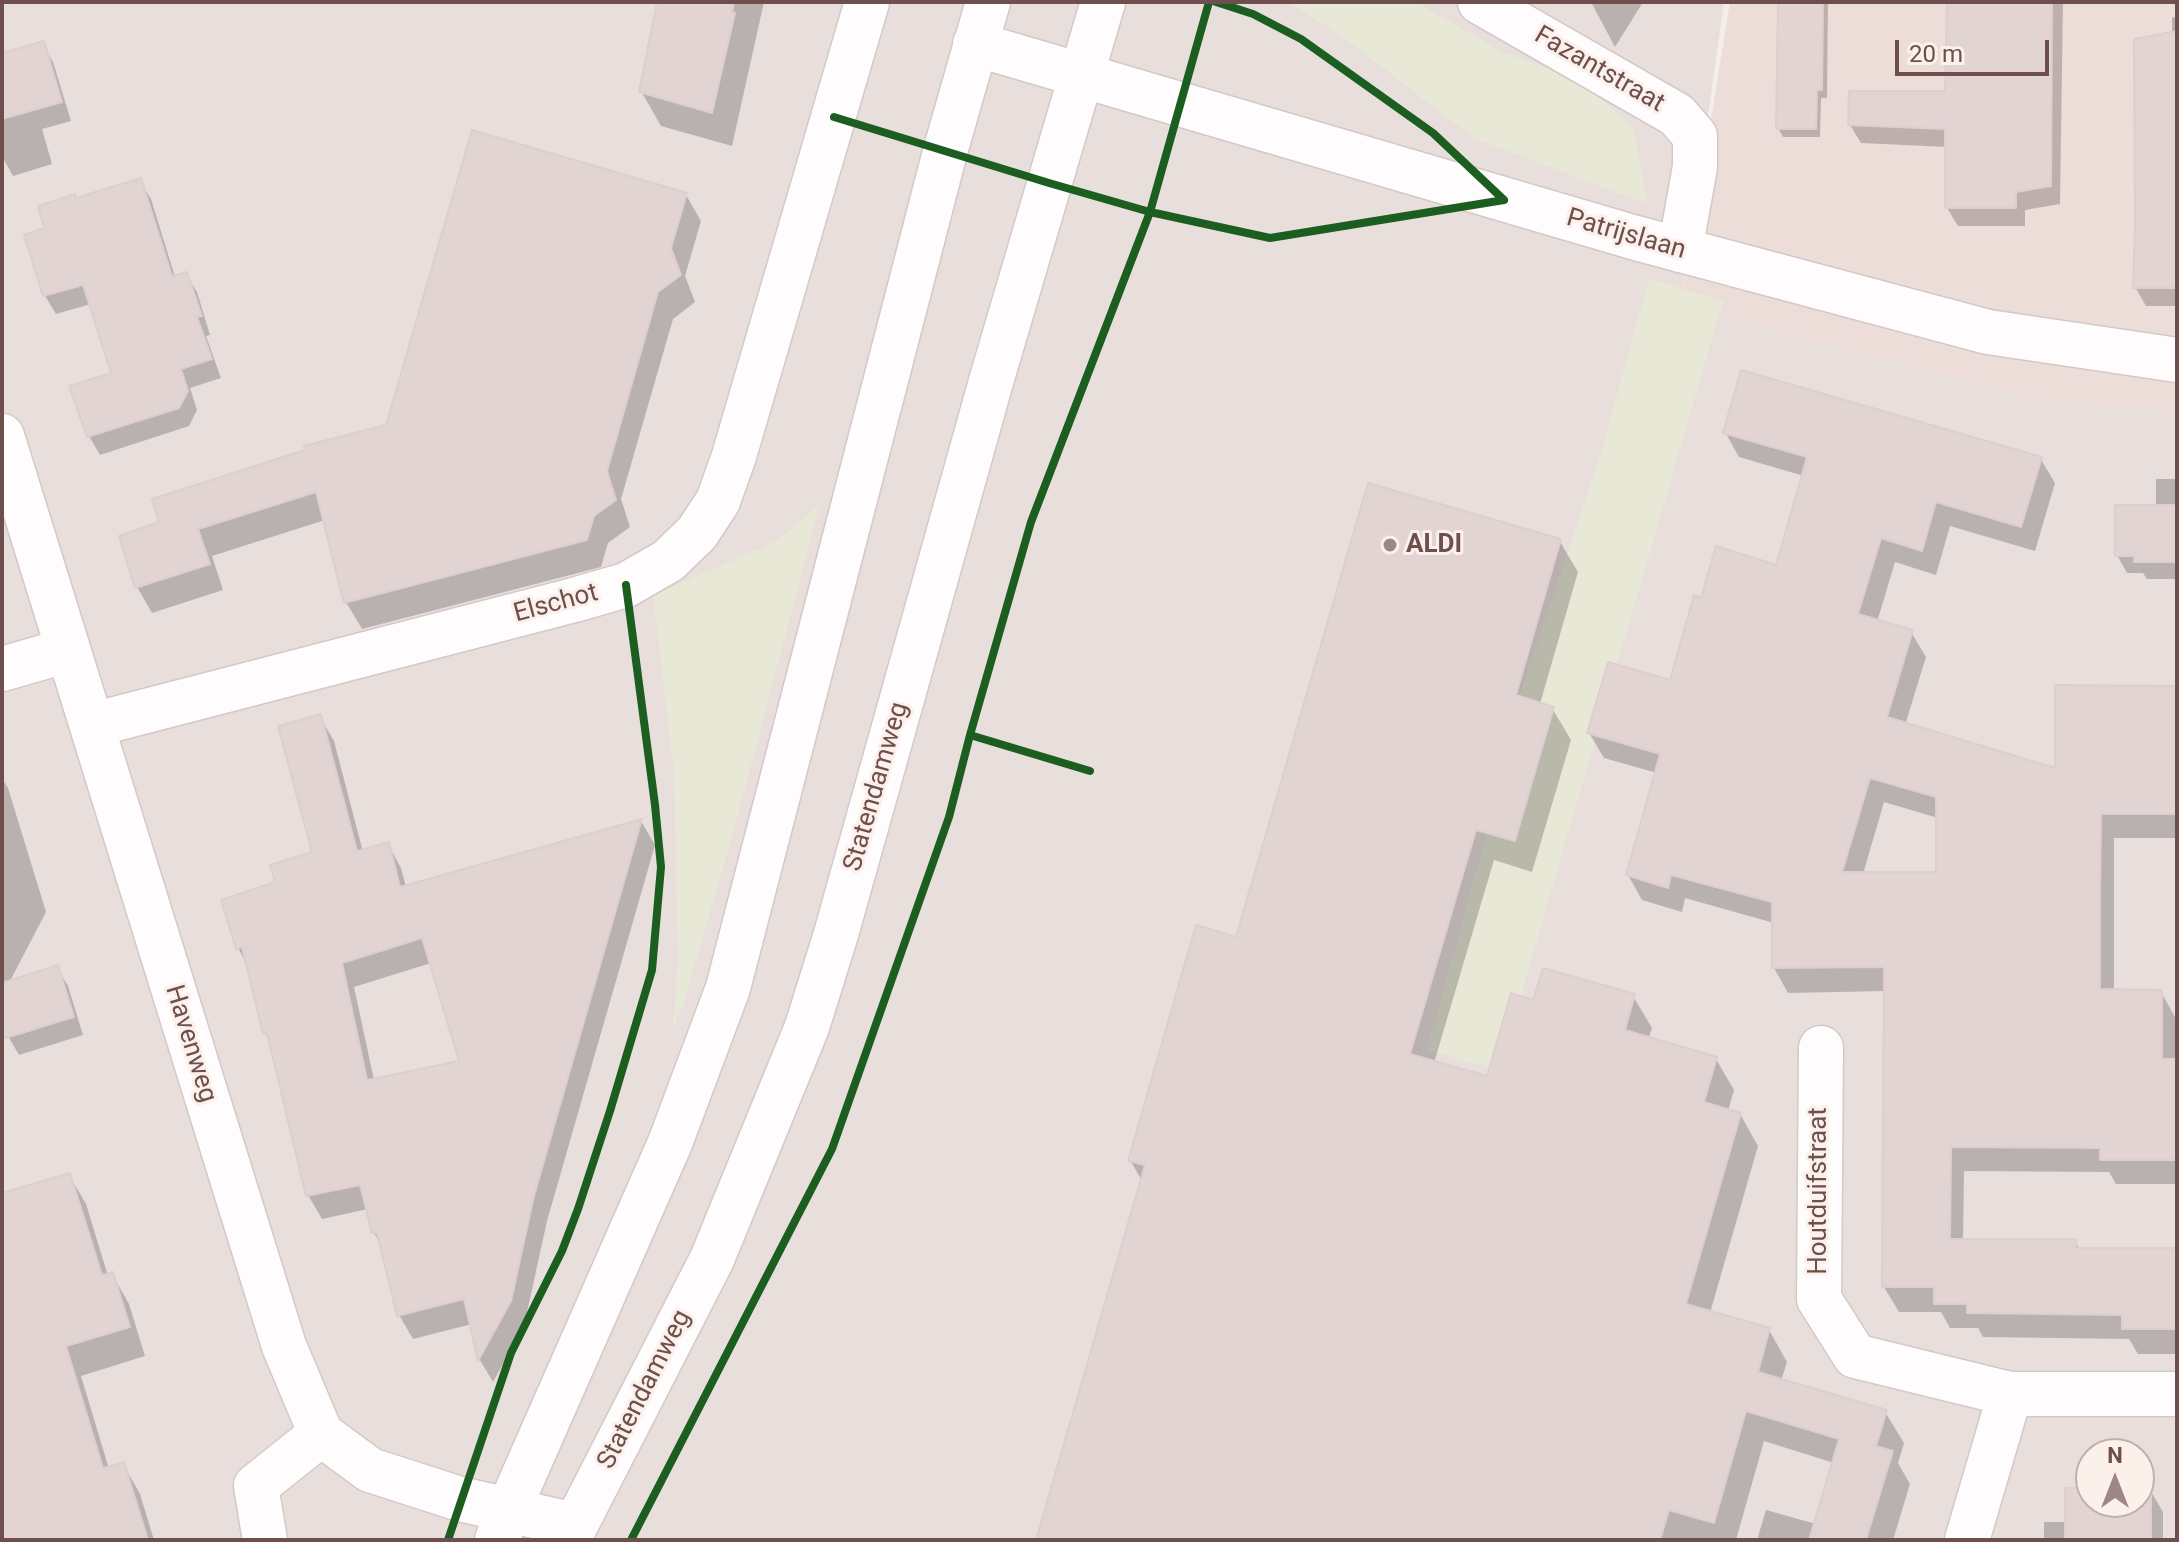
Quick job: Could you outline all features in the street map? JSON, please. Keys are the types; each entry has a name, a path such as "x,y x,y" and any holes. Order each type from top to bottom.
{"street":[{"name":"Elschot","path":"92,725 574,600 626,585 668,561 697,533 722,490 867,2"},
{"path":"503,1525 670,1143 728,988 937,182 988,2"},
{"name":"Statendamweg","path":"571,1533 712,1259 807,1027 1103,2"},
{"name":"Fazantstraat","path":"1480,2 1677,115 1695,136 1695,167 1680,250"},
{"name":"Patrijslaan","path":"975,44 1680,250 1988,332 2177,360"},
{"name":"Havenweg","path":"2,436 284,1346 321,1434"},
{"path":"2,669 68,650"},
{"name":"Houtduifstraat","path":"1821,1048 1819,1299 1855,1356 2010,1394 2177,1394"},
{"path":"1967,1540 2010,1394"},
{"path":"265,1540 256,1486 321,1434 370,1470 460,1499 503,1525 571,1533"}],"shaded area":[{"path":"2,2 1724,2 1681,306 2045,401 2177,412 2177,1540 2,1540"},
{"path":"1730,2 2177,2 2177,412 2045,401 1681,306"}],"green space":[{"path":"1287,2 1419,2 1500,51 1573,77 1634,130 1647,204 1474,138 1330,28"},
{"path":"1649,279 1723,301 1499,1070 1427,1050 1517,724 1511,721 1598,463"},
{"path":"820,504 735,826 684,1002 673,1028 678,960 674,771 653,595 777,541"}],"building":[{"path":"657,2 734,2 732,13 735,13 712,113 639,92"},
{"path":"1778,2 1823,2 1822,90 1817,90 1816,129 1776,129"},
{"path":"1947,2 2052,2 2051,186 2016,192 2016,208 1945,208 1945,129 1848,125 1849,91 1945,91"},
{"path":"2177,31 2177,288 2133,288 2134,39"},
{"path":"44,41 62,102 2,119 2,53"},
{"path":"472,130 687,193 671,248 681,275 658,292 607,471 616,500 594,516 587,540 344,603 316,492 198,529 210,564 135,588 119,536 159,522 152,499 305,450 304,446 386,425"},
{"path":"141,178 172,276 187,272 202,316 197,317 212,359 181,369 188,391 179,408 87,437 69,386 111,373 83,285 43,296 24,235 44,228 38,206"},
{"path":"1741,370 2042,457 2021,527 1936,502 1922,551 1881,538 1858,614 1913,630 1887,717 2055,768 2055,685 2177,686 2177,814 2101,814 2100,989 2162,990 2162,1059 2177,1059 2177,1160 2100,1160 2100,1148 1951,1147 1950,1239 2076,1239 2076,1248 2177,1248 2177,1329 2122,1329 2122,1315 1967,1313 1967,1304 1934,1304 1934,1287 1882,1287 1884,967 1772,968 1772,902 1671,875 1668,888 1626,875 1660,754 1587,733 1608,662 1670,680 1694,595 1701,598 1716,546 1776,565 1807,457 1723,433","holes":["1870,778 1936,797 1936,872 1842,872"]},
{"path":"1368,483 1561,539 1516,695 1554,707 1515,841 1476,830 1410,1054 1487,1076 1511,993 1533,1000 1543,968 1635,994 1625,1030 1717,1057 1704,1102 1741,1113 1686,1304 1770,1328 1758,1372 1887,1410 1876,1446 1893,1451 1866,1540 1809,1540 1839,1439 1746,1411 1714,1523 1669,1510 1660,1540 1036,1540 1145,1165 1128,1161 1196,925 1236,937"},
{"path":"2115,505 2177,505 2177,562 2134,562 2134,556 2115,556"},
{"path":"321,714 357,851 389,842 400,887 642,819 534,1196 511,1301 478,1361 464,1299 397,1316 377,1233 372,1233 360,1185 306,1196 267,1033 263,1034 242,947 236,949 221,900 275,882 270,865 312,852 278,726","holes":["422,938 459,1061 367,1080 342,963"]},
{"path":"58,965 74,1017 2,1039 2,983"},
{"path":"70,1173 102,1275 113,1272 130,1327 66,1346 103,1468 124,1462 148,1540 2,1540 2,1193"},
{"path":"2065,1488 2075,1488 2075,1518 2151,1518 2151,1540 2065,1540"}],"cycle path":[{"path":"631,1540 832,1149 949,817 1031,522 1150,212 1209,2"},
{"path":"1216,2 1253,14 1301,39 1433,133 1504,200"},
{"path":"834,117 1150,212 1270,238 1504,200"},
{"path":"448,1540 511,1353 562,1251 578,1209 652,970 661,867 626,585"},
{"path":"970,735 1090,771"}],"place":[{"name":"ALDI","path":"1390,545"}]}
